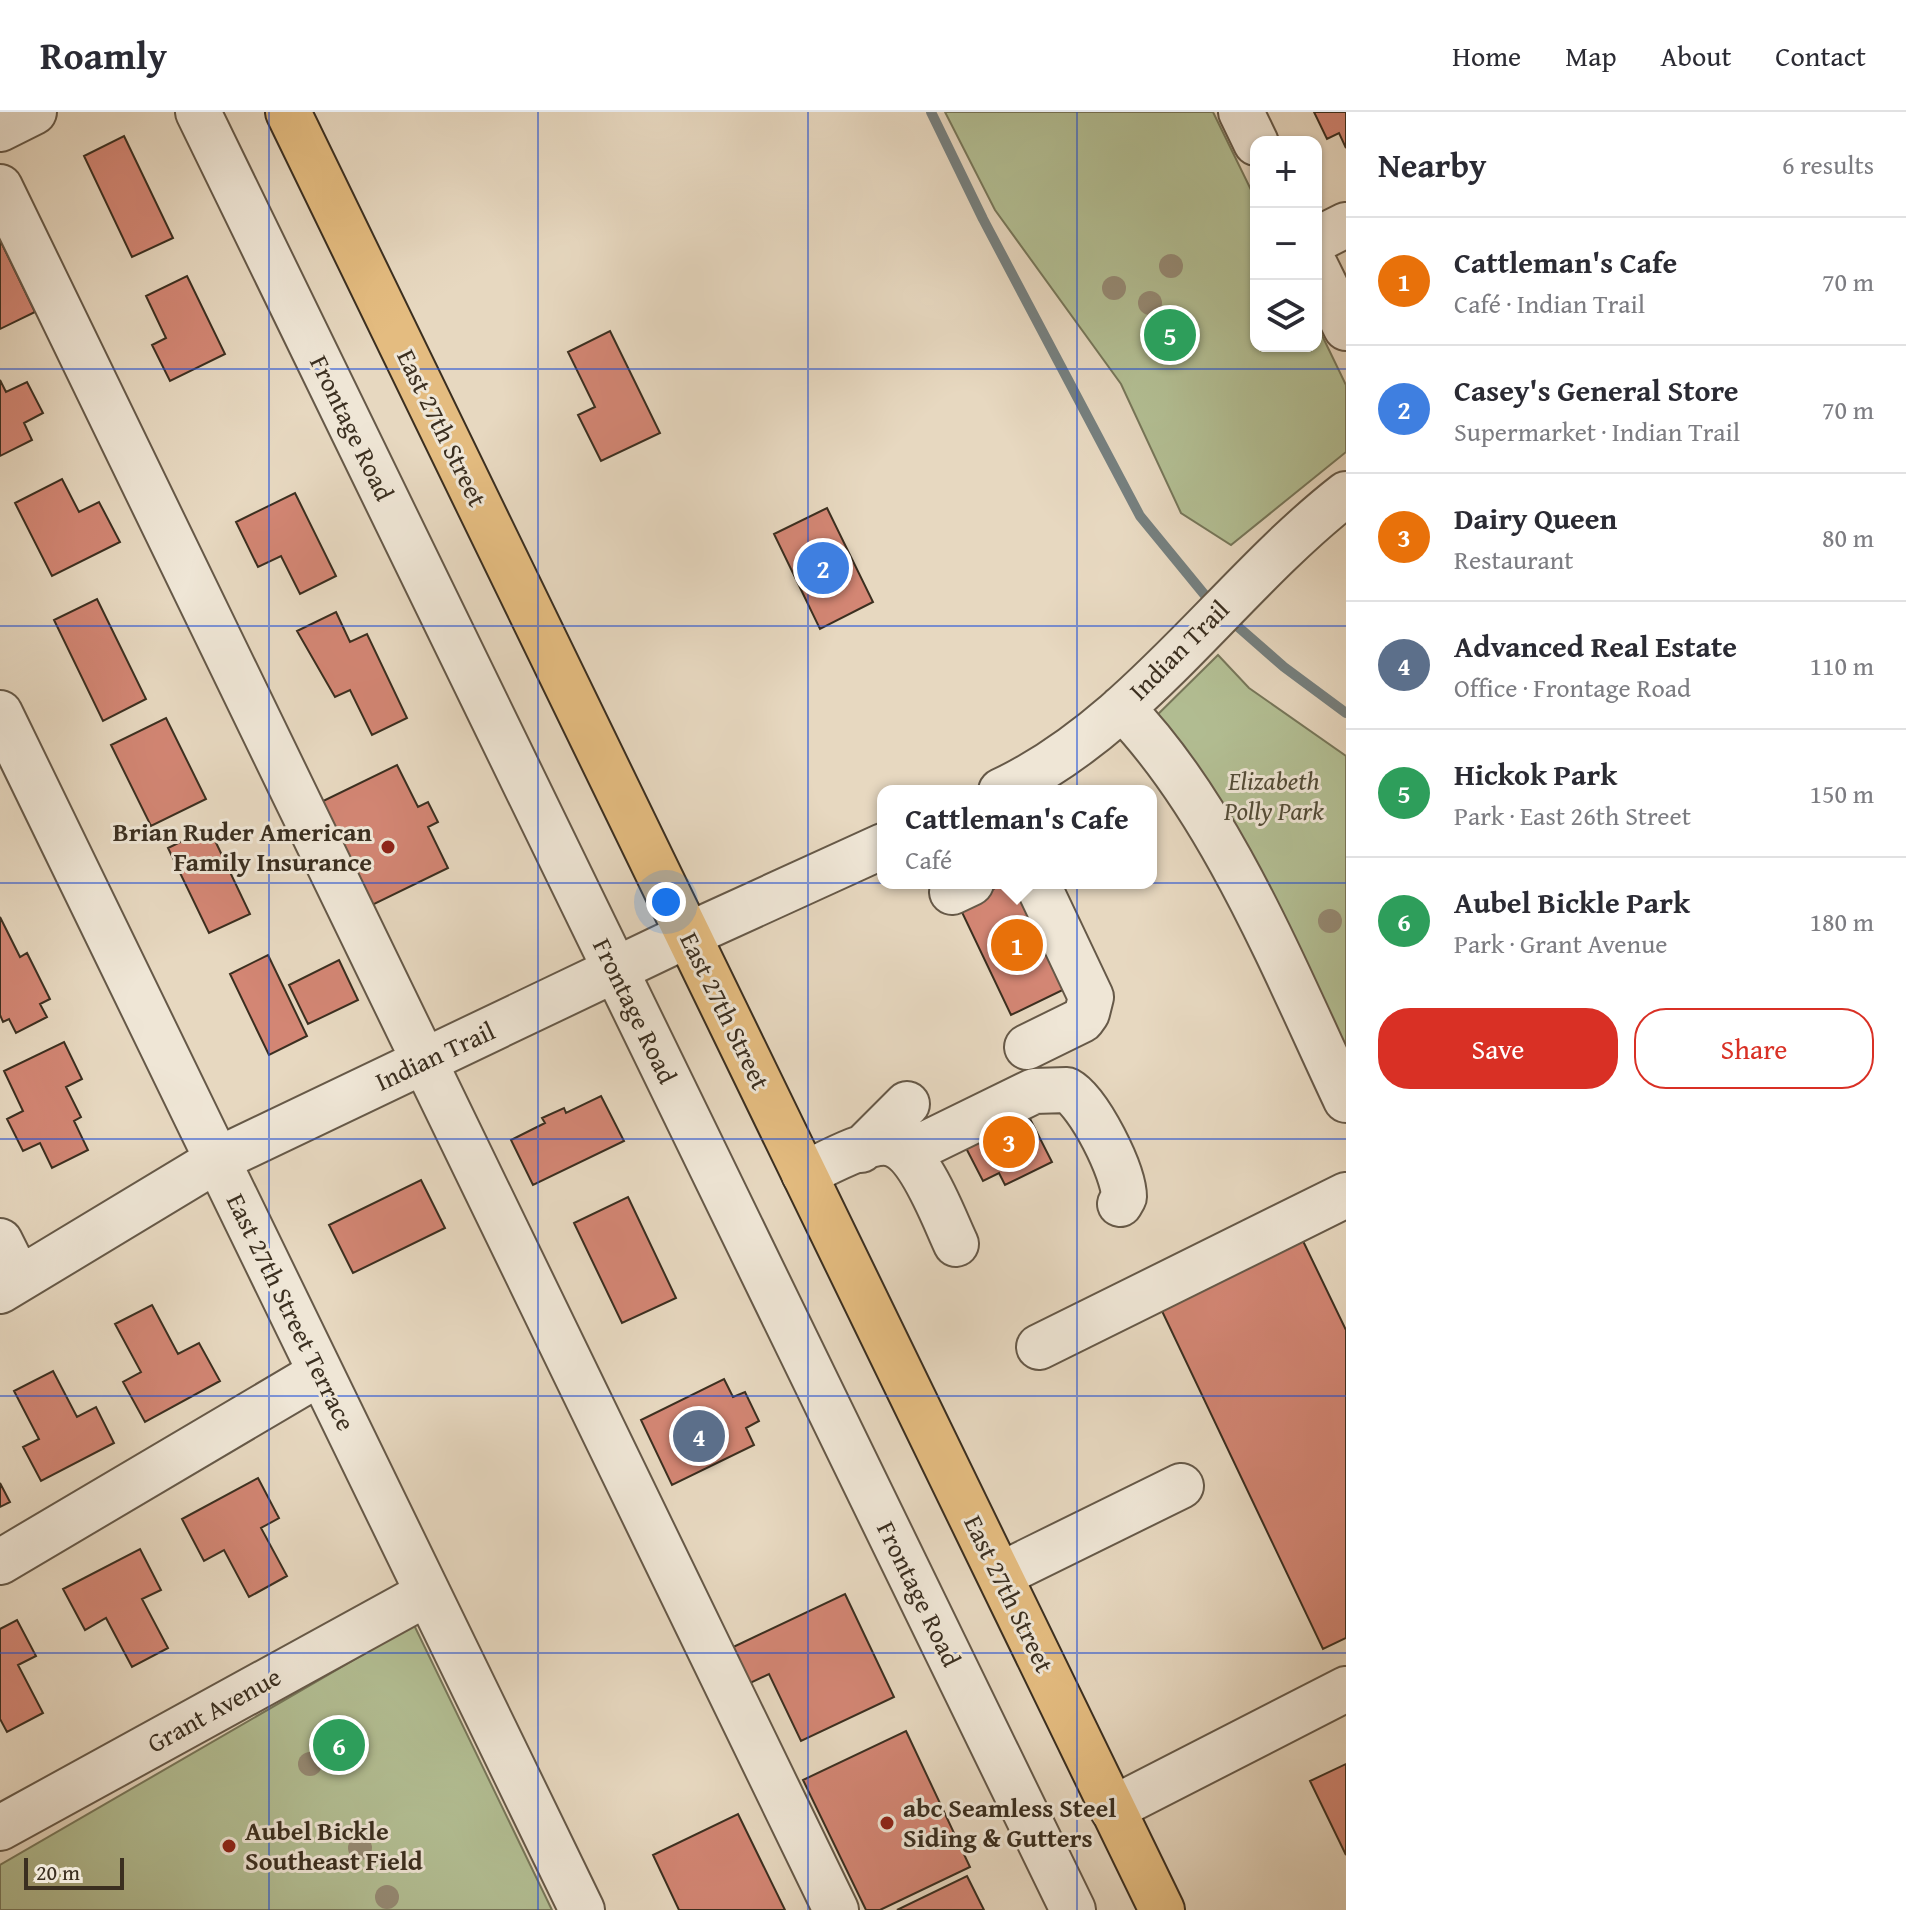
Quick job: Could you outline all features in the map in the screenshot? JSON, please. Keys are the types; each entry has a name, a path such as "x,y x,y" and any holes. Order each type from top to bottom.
{"main road":[{"name":"East 27th Street","path":"288,112 1162,1910"}],"street":[{"path":"0,129 34,112"},
{"name":"Frontage Road","path":"198,112 1073,1910"},
{"path":"1241,112 1253,136"},
{"path":"0,187 836,1910"},
{"path":"1322,237 1346,225"},
{"path":"1322,279 1346,328"},
{"name":"Indian Trail","path":"1012,785 1064,757 1122,708 1271,559 1346,494"},
{"path":"1122,708 1158,745 1235,872 1346,1100"},
{"name":"East 27th Street Terrace","path":"0,713 582,1910"},
{"name":"Indian Trail","path":"9,1285 217,1160 688,935 877,849"},
{"path":"1027,1047 1082,1020 1091,997 1040,889"},
{"path":"907,1153 1034,1091 1067,1090 1086,1106 1122,1181 1124,1197 1120,1204"},
{"path":"861,1150 907,1104"},
{"path":"804,1174 886,1143 907,1153 917,1165 956,1244"},
{"path":"1039,1347 1346,1195"},
{"path":"0,1241 9,1285"},
{"path":"0,1562 320,1373"},
{"path":"1000,1575 1181,1486"},
{"name":"Grant Avenue","path":"0,1828 428,1593"},
{"path":"1112,1809 1346,1689"}],"green space":[{"path":"945,112 1213,112 1250,188 1250,352 1322,352 1322,335 1346,385 1346,452 1231,545 1181,513 1121,384 995,210"},
{"name":"Elizabeth Polly Park","path":"1218,655 1249,688 1346,756 1346,1100 1143,729"},
{"path":"414,1625 552,1910 0,1910 0,1865"}],"building":[{"path":"1314,112 1346,112 1346,148 1339,133 1327,139"},
{"path":"124,136 173,238 132,257 84,156"},
{"path":"0,240 35,312 0,329"},
{"path":"187,276 225,354 170,381 152,345 166,338 146,296"},
{"path":"610,331 660,433 601,461 578,415 595,407 568,352"},
{"path":"0,380 6,392 27,382 43,413 24,423 32,440 0,456"},
{"path":"62,479 79,512 99,502 120,542 52,576 15,503"},
{"path":"295,493 336,576 300,594 281,556 258,567 236,522"},
{"path":"827,508 873,602 820,629 774,534"},
{"path":"97,599 146,699 103,721 54,620"},
{"path":"336,612 350,642 367,634 407,718 372,735 350,690 335,697 297,631"},
{"path":"166,718 206,799 151,826 111,745"},
{"name":"Brian Ruder American Family Insurance","path":"397,765 418,807 428,802 438,822 428,827 448,868 368,907 317,804"},
{"path":"209,828 250,914 209,933 168,848"},
{"path":"993,889 1030,889 1075,984 1011,1015 959,906"},
{"path":"0,917 20,957 27,953 50,999 40,1004 47,1017 16,1033 9,1019 3,1022 0,1015"},
{"path":"268,955 307,1036 269,1055 230,974"},
{"path":"339,960 358,1000 308,1024 289,985"},
{"path":"64,1042 82,1079 66,1087 81,1117 74,1121 88,1150 52,1168 40,1143 23,1151 7,1119 23,1111 4,1071"},
{"path":"601,1096 624,1141 533,1185 511,1140 545,1123 542,1118 564,1108 566,1113"},
{"path":"1025,1109 1052,1162 1005,1185 999,1173 983,1181 966,1148"},
{"path":"421,1180 445,1228 353,1273 329,1225"},
{"path":"628,1197 676,1298 622,1323 574,1223"},
{"path":"1303,1241 1346,1330 1346,1638 1323,1649 1161,1309"},
{"path":"152,1305 178,1354 199,1343 220,1381 145,1422 123,1382 141,1372 115,1324"},
{"path":"53,1371 77,1417 96,1407 114,1443 41,1481 23,1447 39,1439 14,1391"},
{"path":"724,1379 733,1397 745,1392 759,1421 746,1428 754,1445 672,1485 641,1420"},
{"path":"258,1478 279,1518 261,1528 287,1576 249,1597 224,1550 204,1561 182,1519"},
{"path":"0,1483 10,1502 0,1507"},
{"path":"140,1549 161,1590 142,1599 168,1648 132,1667 106,1618 85,1630 63,1589"},
{"path":"845,1594 894,1697 801,1741 769,1674 746,1685 729,1649"},
{"path":"17,1620 36,1656 18,1665 43,1713 7,1732 0,1719 0,1629"},
{"name":"abc Seamless Steel Siding & Gutters","path":"906,1731 970,1867 880,1910 866,1910 803,1780"},
{"path":"1346,1764 1346,1855 1310,1781"},
{"path":"738,1814 785,1910 679,1910 653,1855"},
{"path":"967,1876 984,1910 897,1910"}],"waterway":[{"path":"931,112 983,219 1140,516 1213,605"},
{"path":"1228,618 1284,667 1346,713"}],"place":[{"name":"Hickok Park","path":"1170,335"},
{"name":"Casey's General Store","path":"823,568"},
{"name":"Brian Ruder American Family Insurance","path":"388,847"},
{"name":"Cattleman's Cafe","path":"1017,945"},
{"name":"Dairy Queen","path":"1009,1142"},
{"name":"Advanced Real Estate","path":"699,1436"},
{"name":"Aubel Bickle Park","path":"339,1745"},
{"name":"abc Seamless Steel Siding & Gutters","path":"887,1823"},
{"name":"Aubel Bickle Southeast Field","path":"229,1846"}]}
